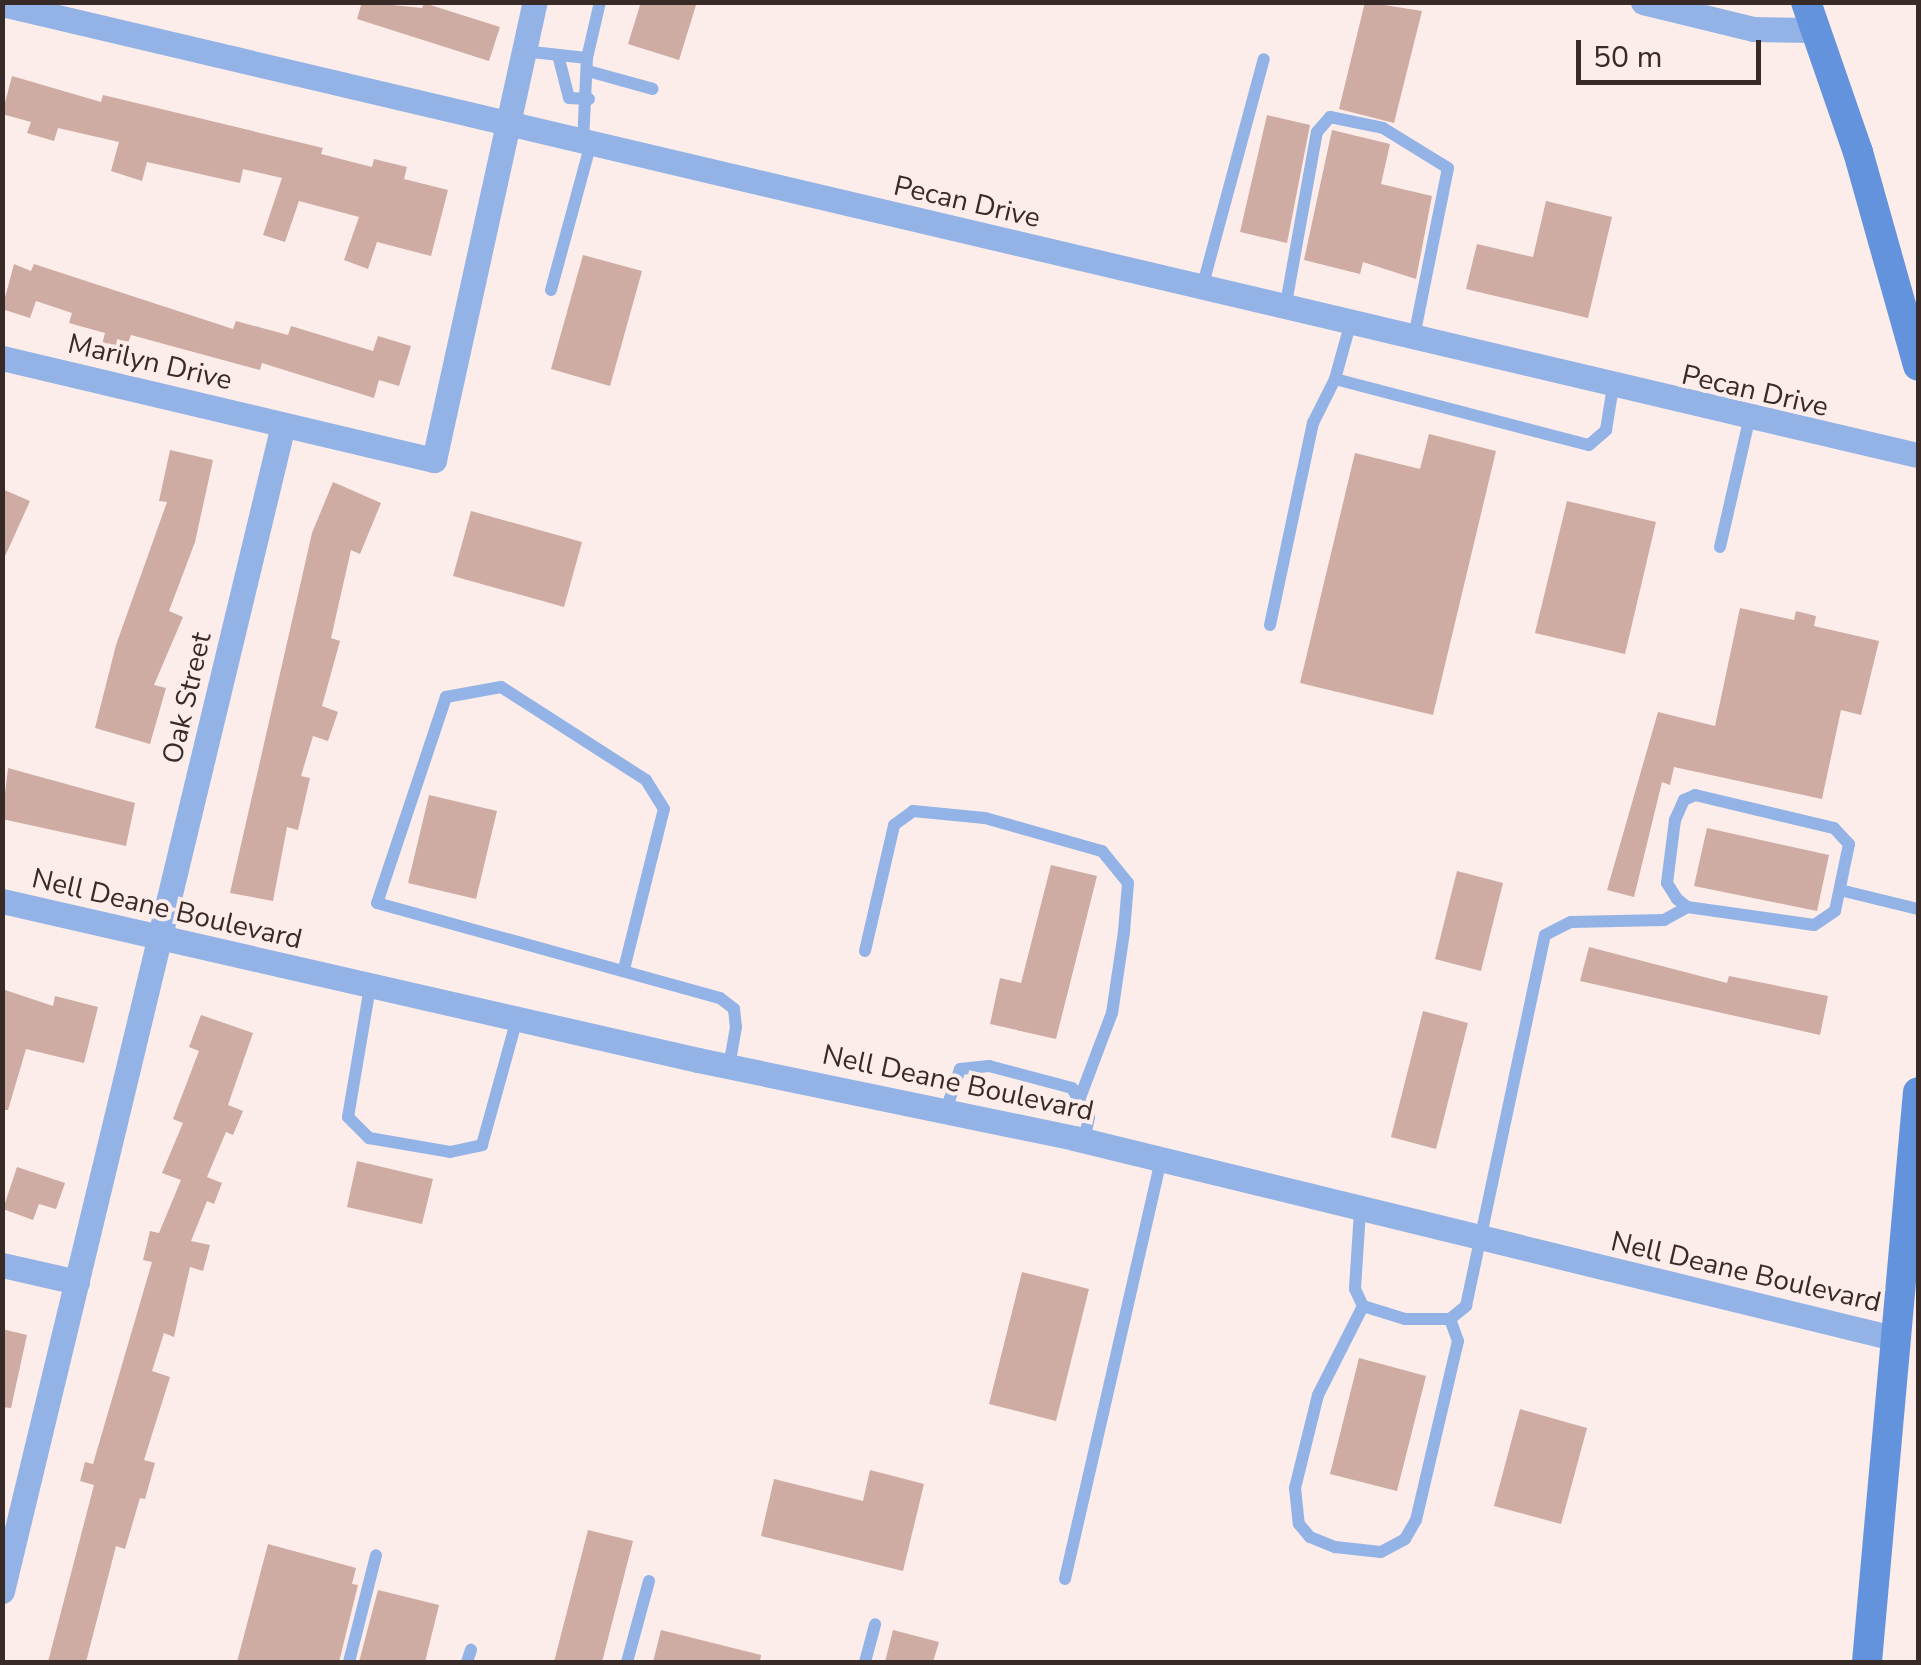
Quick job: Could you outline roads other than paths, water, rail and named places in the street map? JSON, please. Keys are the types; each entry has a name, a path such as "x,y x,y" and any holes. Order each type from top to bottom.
{"main road":[{"path":"1809,16 1858,152 1918,366"},
{"path":"1867,1662 1918,1092"}],"street":[{"path":"283,425 434,460 535,2"},
{"path":"1643,2 1753,29 1809,16"},
{"name":"Pecan Drive","path":"2,4 1749,420 1918,456"},
{"name":"Marilyn Drive","path":"2,358 283,425"},
{"name":"Oak Street","path":"2,1592 283,425"},
{"name":"Nell Deane Boulevard","path":"2,901 370,987 1084,1140 1484,1242 1896,1338"},
{"path":"2,1265 77,1282"}],"lane":[{"path":"552,290 587,142 588,64 600,2"},
{"path":"523,52 558,55 652,88"},
{"path":"558,55 569,98 589,98"},
{"path":"1202,289 1264,59"},
{"path":"1285,309 1318,132 1330,117 1383,128 1448,168 1413,340"},
{"path":"1270,624 1312,423 1335,379 1350,325"},
{"path":"1335,379 1590,445 1606,430 1613,387"},
{"path":"1720,547 1749,420"},
{"path":"624,969 664,809 646,780 500,687 446,696 376,903 720,998 734,1009 729,1066"},
{"path":"1360,1211 1355,1289 1363,1306 1404,1319 1450,1319 1466,1306 1484,1242 1545,935 1571,922 1664,920 1688,907 1814,924 1835,911 1844,891 1849,844 1834,828 1695,794 1679,807 1668,884 1688,907"},
{"path":"865,951 894,825 912,810 985,818 1102,851 1128,883 1112,1013 1081,1095 1089,1118 1084,1140"},
{"path":"1844,891 1918,909"},
{"path":"370,987 348,1116 369,1138 450,1152 482,1145 517,1019"},
{"path":"946,1110 955,1077 970,1064 1081,1095"},
{"path":"1066,1579 1161,1160"},
{"path":"1363,1306 1318,1395 1295,1488 1299,1524 1310,1537 1335,1547 1381,1552 1405,1539 1416,1520 1458,1342 1450,1319"},
{"path":"349,1662 376,1554"},
{"path":"627,1662 649,1582"},
{"path":"865,1662 875,1624"}]}
